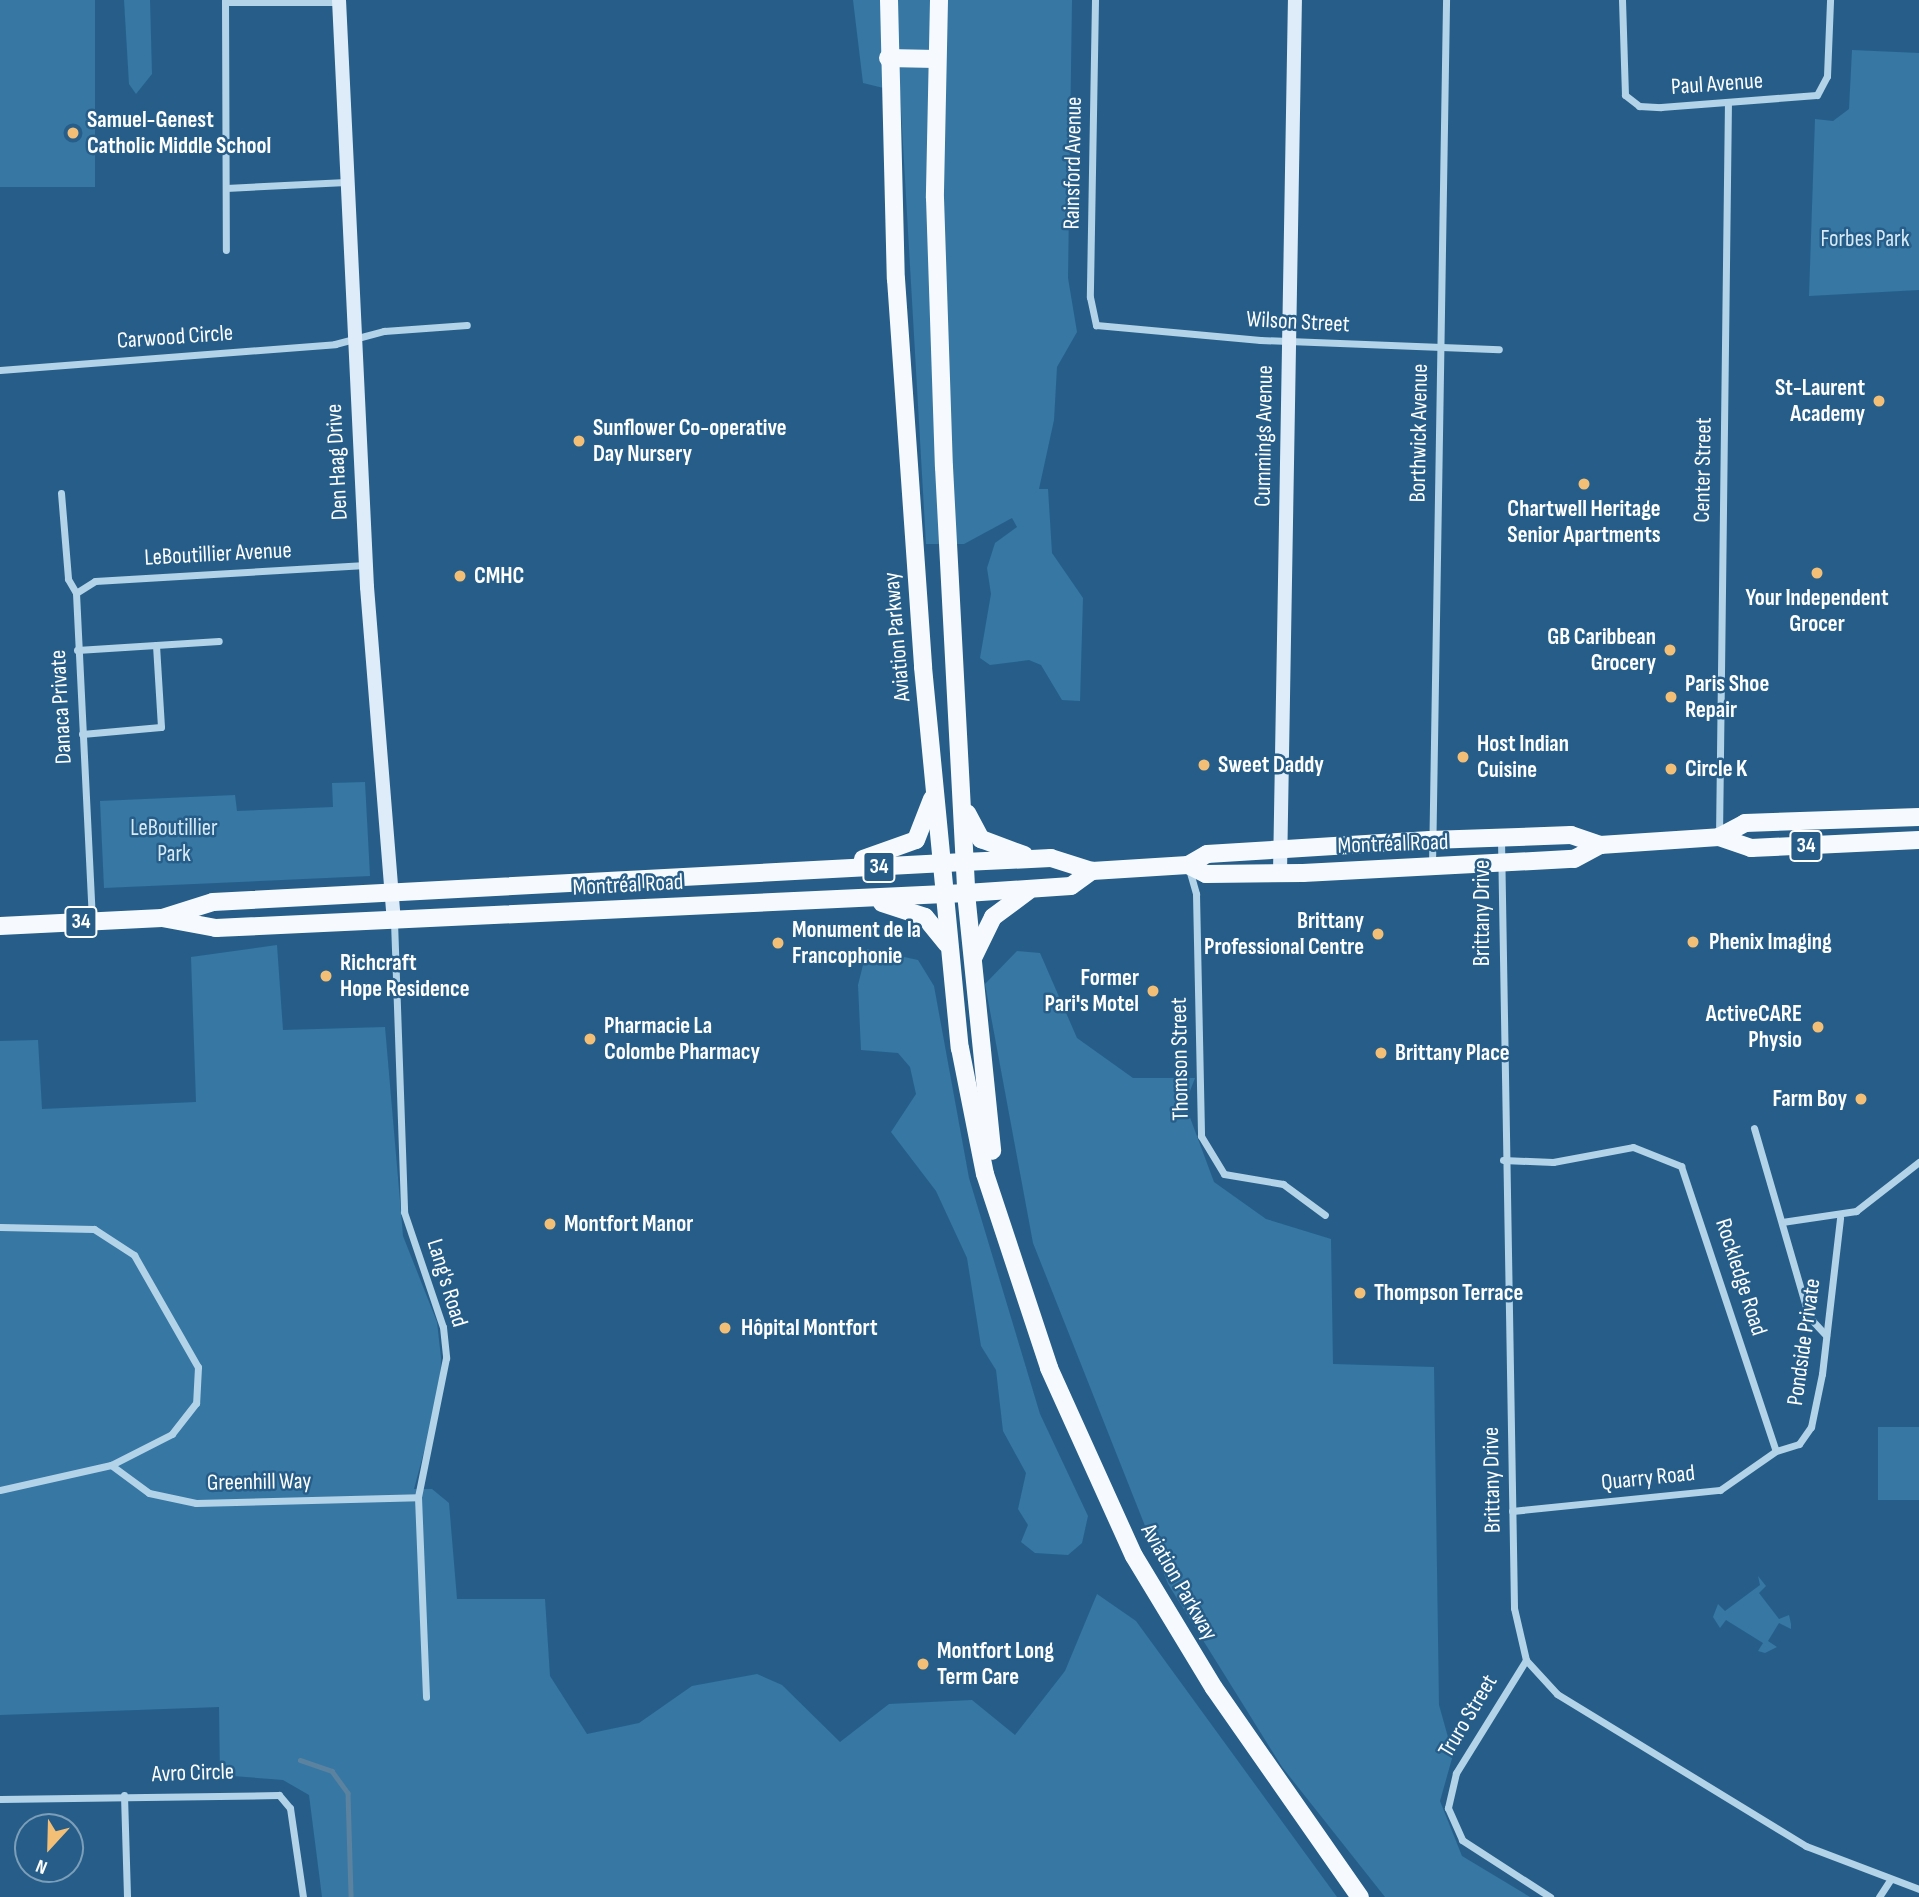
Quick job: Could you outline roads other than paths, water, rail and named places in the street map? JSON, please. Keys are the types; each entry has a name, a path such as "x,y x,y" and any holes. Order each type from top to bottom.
{"main road":[{"name":"Aviation Parkway","path":"889,0 888,58 903,393 943,893 973,1120 1013,1261 1068,1417 1134,1556 1197,1662 1360,1897"},
{"name":"Aviation Parkway","path":"939,0 936,59 937,303 964,862 989,1136 1013,1261"},
{"path":"888,58 936,59"},
{"path":"817,870 895,852 916,840 929,816 935,768"},
{"path":"962,794 981,839 1034,859"},
{"name":"Montréal Road","path":"1719,837 1745,822 1919,817"},
{"name":"Montréal Road","path":"162,918 213,902 1034,859 1092,871 1188,864 1207,854 1430,840 1572,835 1600,845 1719,837 1751,848 1919,840"},
{"name":"Montréal Road","path":"1188,864 1206,874 1501,864 1574,859 1600,845"},
{"name":"Montréal Road","path":"0,926 162,918 216,928 966,893 1071,886 1092,871"},
{"path":"972,966 993,917 1031,889"},
{"path":"862,898 925,917 951,951"}],"street":[{"name":"Rainsford Avenue","path":"1095,0 1090,297 1096,324"},
{"name":"Cummings Avenue","path":"1280,873 1295,0"},
{"name":"Borthwick Avenue","path":"1432,867 1430,840 1446,0"},
{"name":"Paul Avenue","path":"1622,0 1625,95 1639,106 1728,103 1817,95 1827,76 1830,0"},
{"path":"226,250 225,1 339,1"},
{"name":"Den Haag Drive","path":"339,1 353,342 366,565 394,921"},
{"name":"Center Street","path":"1719,837 1728,103"},
{"path":"226,188 346,182"},
{"name":"Wilson Street","path":"1096,324 1289,341 1499,349"},
{"name":"Carwood Circle","path":"0,370 353,342 384,331 467,325"},
{"name":"Danaca Private","path":"61,493 68,579 76,593 93,921"},
{"name":"LeBoutillier Avenue","path":"76,593 95,581 366,565"},
{"path":"77,650 219,641"},
{"path":"82,734 161,727 156,645"},
{"name":"Brittany Drive","path":"1501,838 1503,1160 1514,1608 1525,1660 1548,1687 1698,1782 1806,1846 1919,1889"},
{"name":"Thomson Street","path":"1188,864 1196,894 1200,1136 1224,1174 1291,1188 1325,1216"},
{"name":"Lang's Road","path":"394,921 404,1212 443,1327 446,1358 418,1497 426,1697"},
{"path":"1754,1128 1809,1317 1826,1335"},
{"name":"Rockledge Road","path":"1503,1160 1553,1162 1633,1147 1668,1157 1690,1182 1776,1451"},
{"path":"1782,1222 1840,1218 1919,1162"},
{"name":"Pondside Private","path":"1776,1451 1799,1444 1811,1427 1826,1335 1840,1218"},
{"path":"0,1227 94,1229 134,1255 179,1324 198,1367 196,1403 172,1434 111,1465 0,1490"},
{"name":"Quarry Road","path":"1512,1511 1720,1490 1776,1451"},
{"name":"Greenhill Way","path":"111,1465 149,1493 196,1503 418,1497"},
{"name":"Truro Street","path":"1525,1660 1456,1773 1449,1795 1452,1825 1462,1840 1550,1897"},
{"path":"124,1795 127,1897"},
{"name":"Avro Circle","path":"0,1799 124,1795 279,1795 290,1808 303,1897"},
{"path":"1879,1897 1890,1880"}],"waterway":[{"path":"300,1760 332,1771 348,1793 351,1897"}],"place":[{"name":"Samuel-Genest Catholic Middle School","path":"73,133"},
{"name":"St-Laurent Academy","path":"1879,401"},
{"name":"Sunflower Co-operative Day Nursery","path":"579,441"},
{"name":"Chartwell Heritage Senior Apartments","path":"1584,484"},
{"name":"Your Independent Grocer","path":"1817,573"},
{"name":"CMHC","path":"460,576"},
{"name":"GB Caribbean Grocery","path":"1670,650"},
{"name":"Paris Shoe Repair","path":"1671,697"},
{"name":"Host Indian Cuisine","path":"1463,757"},
{"name":"Sweet Daddy","path":"1204,765"},
{"name":"Circle K","path":"1671,769"},
{"name":"Brittany Professional Centre","path":"1378,934"},
{"name":"Phenix Imaging","path":"1693,942"},
{"name":"Monument de la Francophonie","path":"778,943"},
{"name":"Richcraft Hope Residence","path":"326,976"},
{"name":"Former Pari's Motel","path":"1153,991"},
{"name":"ActiveCARE Physio","path":"1818,1027"},
{"name":"Pharmacie La Colombe Pharmacy","path":"590,1039"},
{"name":"Brittany Place","path":"1381,1053"},
{"name":"Farm Boy","path":"1861,1099"},
{"name":"Montfort Manor","path":"550,1224"},
{"name":"Thompson Terrace","path":"1360,1293"},
{"name":"Hôpital Montfort","path":"725,1328"},
{"name":"Montfort Long Term Care","path":"923,1664"}],"park label":[{"name":"Forbes Park","path":"1865,239"},
{"name":"LeBoutillier Park","path":"174,841"}]}
